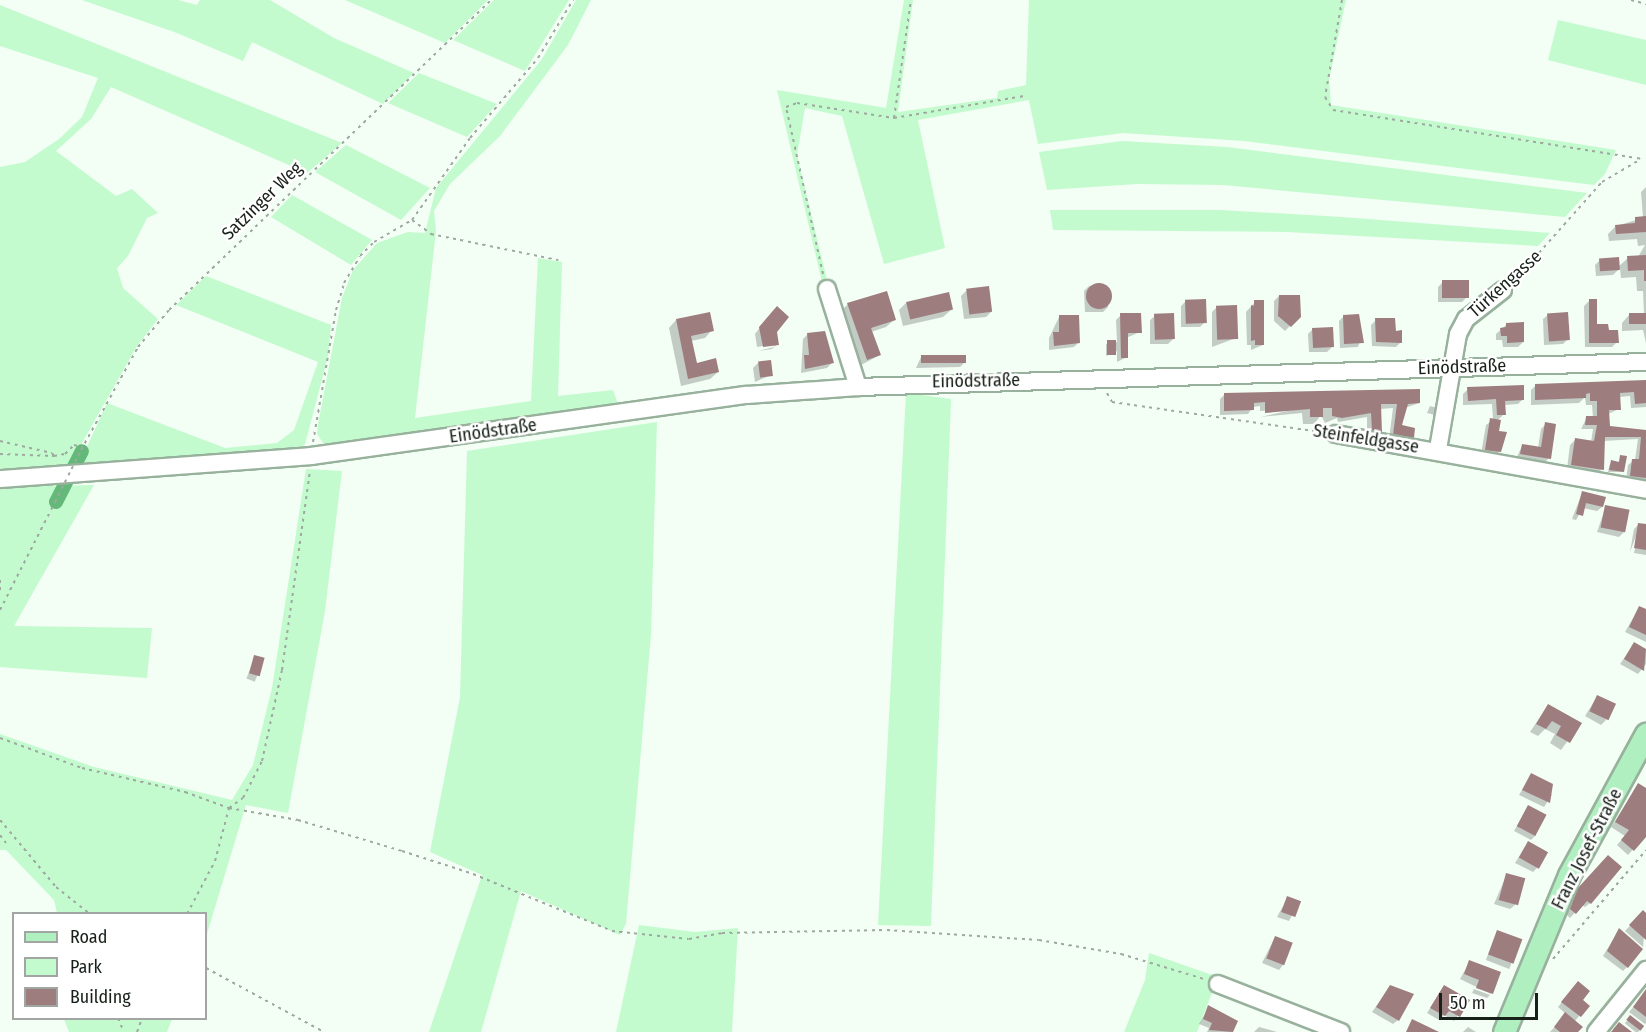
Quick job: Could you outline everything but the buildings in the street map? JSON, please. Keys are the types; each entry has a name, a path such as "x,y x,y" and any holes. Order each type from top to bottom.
{"main road":[{"name":"Franz Josef-Straße","path":"1504,1032 1569,875 1646,734"}],"street":[{"path":"827,289 858,387"},
{"name":"Türkengasse","path":"1438,449 1455,367 1458,334 1466,319 1503,290"},
{"name":"Einödstraße","path":"0,479 311,456 747,395 858,387 1646,362"},
{"name":"Steinfeldgasse","path":"1336,434 1438,449 1646,490"},
{"path":"1596,1032 1646,970"},
{"path":"1218,984 1341,1032"}],"path":[{"name":"Satzinger Weg","path":"0,610 82,448 138,347 169,310 491,0"},
{"path":"188,912 215,861 229,808 243,798 262,761 282,670 305,524 311,456 344,283 360,256 374,242 412,220 470,138 538,58 573,0"},
{"path":"894,118 911,0"},
{"name":"Türkengasse","path":"1342,0 1325,97 1333,110 1641,159 1602,182 1528,268 1503,290"},
{"path":"1631,0 1646,4"},
{"path":"827,289 786,107 797,103 894,118 1024,96"},
{"path":"412,220 431,234 558,260"},
{"name":"Steinfeldgasse","path":"1100,378 1112,402 1336,434"},
{"path":"0,441 54,456"},
{"path":"0,454 54,456 64,454 74,445 82,448"},
{"path":"0,580 0,591"},
{"path":"0,738 82,768 185,792 229,808 298,820 423,858 612,932 689,939 722,933 887,930 1039,940 1121,954 1218,984"},
{"path":"0,820 34,864 77,906 87,912"},
{"path":"0,835 6,843"},
{"path":"1535,960 1556,959 1646,850"},
{"path":"77,906 81,912"},
{"path":"207,969 324,1032"}],"green space":[{"path":"82,0 178,0 197,5 200,0 270,0 334,38 414,73 383,104 252,42 243,61 177,33"},
{"path":"345,0 488,0 445,43"},
{"path":"494,0 569,0 525,71 453,40"},
{"path":"576,0 591,0 568,45 500,136 450,184 434,211 436,231 415,418 531,401 538,258 562,262 558,396 613,390 618,404 330,446 323,443 317,434 318,424 342,298 353,270 377,243 408,232 425,233 436,188 542,59"},
{"path":"904,0 913,0 898,112 997,98 998,91 1026,85 1029,0 1346,0 1329,80 1331,105 1616,150 1605,174 1594,185 1244,141 1123,133 1038,144 1029,100 918,120 945,248 884,264 842,116 805,108 797,155 827,280 822,282 777,90 886,108"},
{"path":"0,5 342,143 307,173 111,87 91,119 56,151 116,196 132,189 158,213 147,218 128,256 117,268 123,288 158,319 137,346 65,473 0,473 0,167 25,162 59,139 82,117 98,78 0,46"},
{"path":"1558,20 1646,40 1646,85 1548,60"},
{"path":"419,73 497,104 467,137 388,103"},
{"path":"1122,141 1227,147 1587,193 1565,217 1223,185 1137,184 1047,190 1039,152"},
{"path":"346,145 430,188 401,220 315,172"},
{"path":"292,195 372,240 351,265 271,217"},
{"path":"1050,210 1220,210 1550,233 1538,246 1287,232 1053,230"},
{"path":"206,276 331,325 328,357 305,444 298,450 78,466 107,403 225,448 277,443 294,430 318,362 176,305"},
{"path":"906,393 951,399 931,926 878,925"},
{"path":"657,422 651,635 626,924 620,935 521,891 481,1032 429,1032 482,875 430,852 460,697 467,451"},
{"path":"306,469 342,471 325,611 288,813 246,805 207,934 207,912 57,912 54,900 6,850 0,850 0,734 94,767 232,800 253,765 272,688"},
{"path":"94,485 14,626 152,628 147,678 0,667 0,487"},
{"path":"639,925 695,932 738,928 732,1032 616,1032"},
{"path":"1149,953 1218,977 1197,1032 1124,1032 1145,980"},
{"path":"65,1020 172,1020 167,1032 69,1032"}],"waterway":[{"path":"56,502 82,451"}]}
